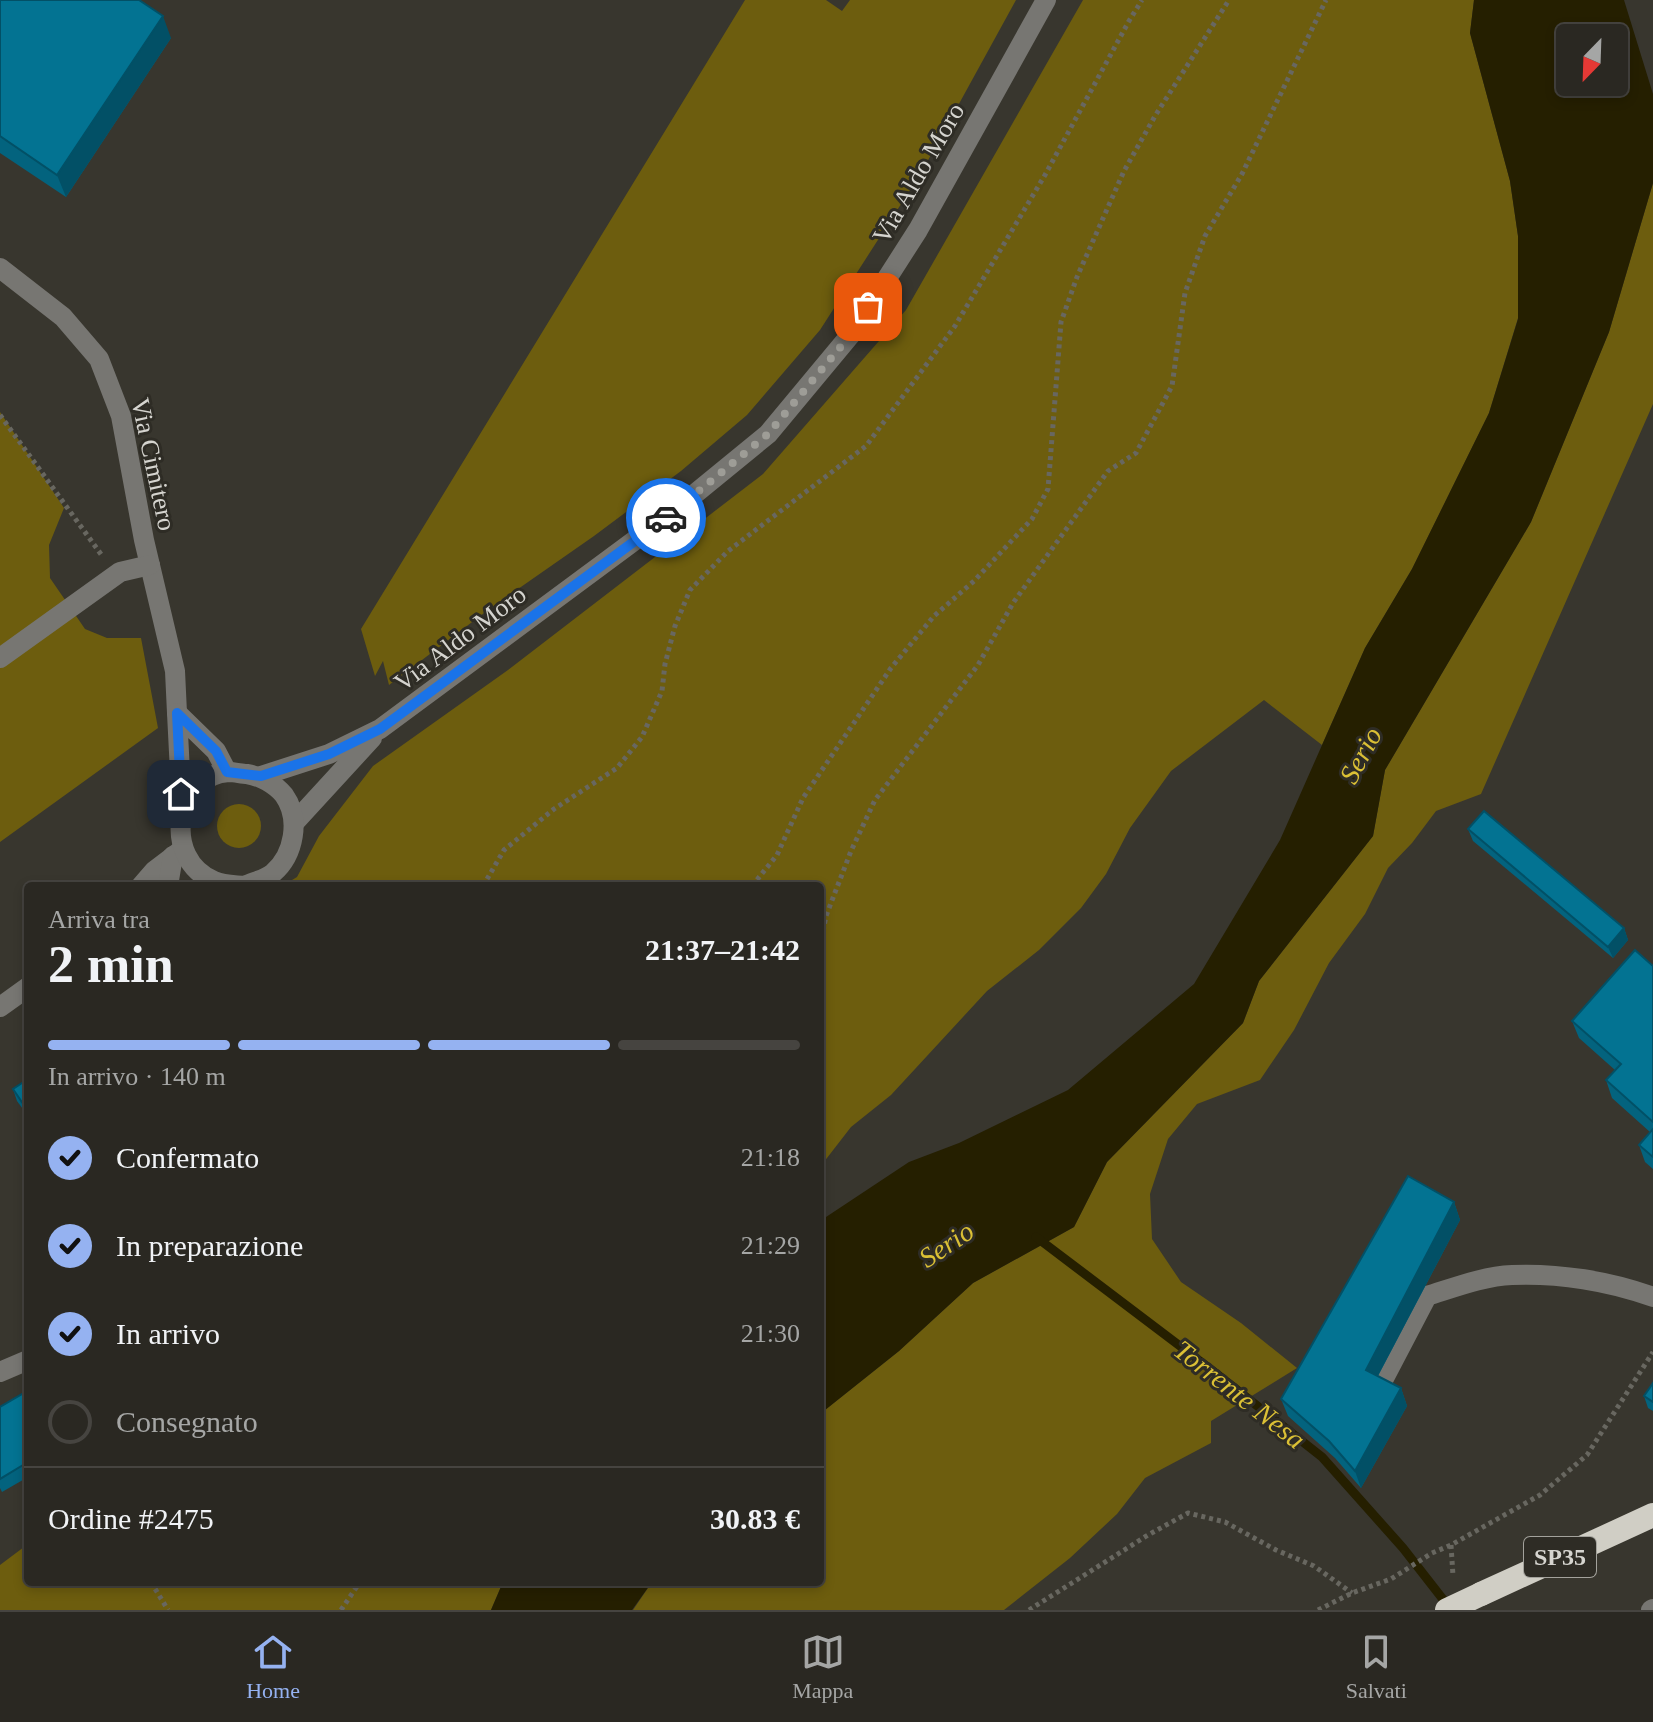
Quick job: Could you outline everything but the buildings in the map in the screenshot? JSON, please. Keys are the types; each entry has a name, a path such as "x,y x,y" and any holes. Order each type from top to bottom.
{"highway":[{"name":"SP35","path":"1447,1610 1648,1513"}],"street":[{"name":"Via Aldo Moro","path":"227,772 261,776 329,754 380,729 669,515 768,434 852,333 910,243 1046,0"},
{"name":"Via Cimitero","path":"0,268 63,317 99,359 121,416 150,565 175,671 182,816 178,845"},
{"path":"0,658 116,575 150,565"},
{"path":"169,882 185,803 202,782 227,772 216,751 177,713"},
{"name":"Via Aldo Moro","path":"254,882 272,875 290,852 294,823 380,729"},
{"path":"261,776 284,795 294,823"},
{"name":"Via Aldo Moro","path":"178,845 195,870 210,882"},
{"path":"145,882 178,845"},
{"path":"0,1007 24,990"},
{"path":"1382,1382 1427,1296 1510,1275 1563,1278 1626,1287 1653,1297"},
{"path":"0,1372 24,1362"}],"path":[{"path":"485,882 504,850 554,809 617,768 642,737 662,691 675,626 690,590 728,551 866,446 875,434 955,326 1045,175 1142,0"},
{"path":"755,882 777,855 803,798 891,668 934,616 974,581 1032,519 1048,489 1061,322 1077,277 1124,171 1229,0"},
{"path":"824,926 851,851 875,800 978,665 1013,603 1108,471 1136,453 1158,413 1172,386 1185,293 1205,236 1242,174 1326,0"},
{"path":"0,415 116,575"},
{"path":"1318,1610 1391,1579 1432,1553 1540,1495 1587,1455 1653,1352"},
{"path":"1029,1610 1188,1513 1225,1522 1276,1550 1314,1566 1352,1593"},
{"path":"1451,1545 1454,1572"},
{"path":"153,1586 168,1610"},
{"path":"341,1610 357,1586"}],"shaded area":[{"path":"745,0 826,0 842,11 850,0 1016,0 921,173 820,330 747,415 681,471 389,685 383,661 375,676 361,629"},
{"path":"1083,0 1474,0 1470,33 1510,181 1518,236 1518,318 1489,413 1412,569 1365,648 1322,745 1264,700 1171,771 1130,828 1106,874 1081,908 1039,950 987,991 891,1095 851,1127 824,1162 824,882 289,882 297,877 319,836 373,766 508,670 763,474 906,310"},
{"path":"1653,183 1653,404 1481,794 1436,811 1388,868 1365,914 1329,963 1294,1030 1260,1080 1197,1104 1168,1139 1150,1194 1152,1239 1181,1282 1241,1323 1297,1368 1211,1421 1211,1443 1145,1478 1117,1514 1070,1558 1004,1610 633,1610 649,1586 824,1586 824,1411 899,1351 973,1283 1074,1227 1107,1162 1243,1023 1259,981 1373,836 1385,770 1531,522 1609,332"},
{"path":"0,412 64,508 49,545 50,578 85,629 107,638 141,638 158,728 0,842"},
{"path":"239,804 255,810 261,826 255,842 239,848 223,842 217,826 223,810"},
{"path":"24,1547 24,1586 501,1586 491,1610 0,1610 0,1565"}],"water":[{"name":"Serio","path":"1474,0 1624,0 1653,94 1653,183 1609,332 1531,522 1385,770 1373,836 1259,981 1243,1023 1107,1162 1074,1227 973,1283 899,1351 824,1411 824,1218 909,1162 959,1143 1068,1090 1194,984 1280,840 1365,648 1412,569 1489,413 1518,319 1518,236 1510,181 1470,33"},
{"path":"501,1586 649,1586 632,1610 491,1610"}],"waterway":[{"name":"Torrente Nesa","path":"1036,1237 1322,1457 1403,1548 1449,1607"}],"way so far":[{"path":"666,518 768,434 852,333 868,307"}],"route":[{"path":"181,794 177,713 216,751 227,772 261,776 329,754 380,729 666,518"}]}
